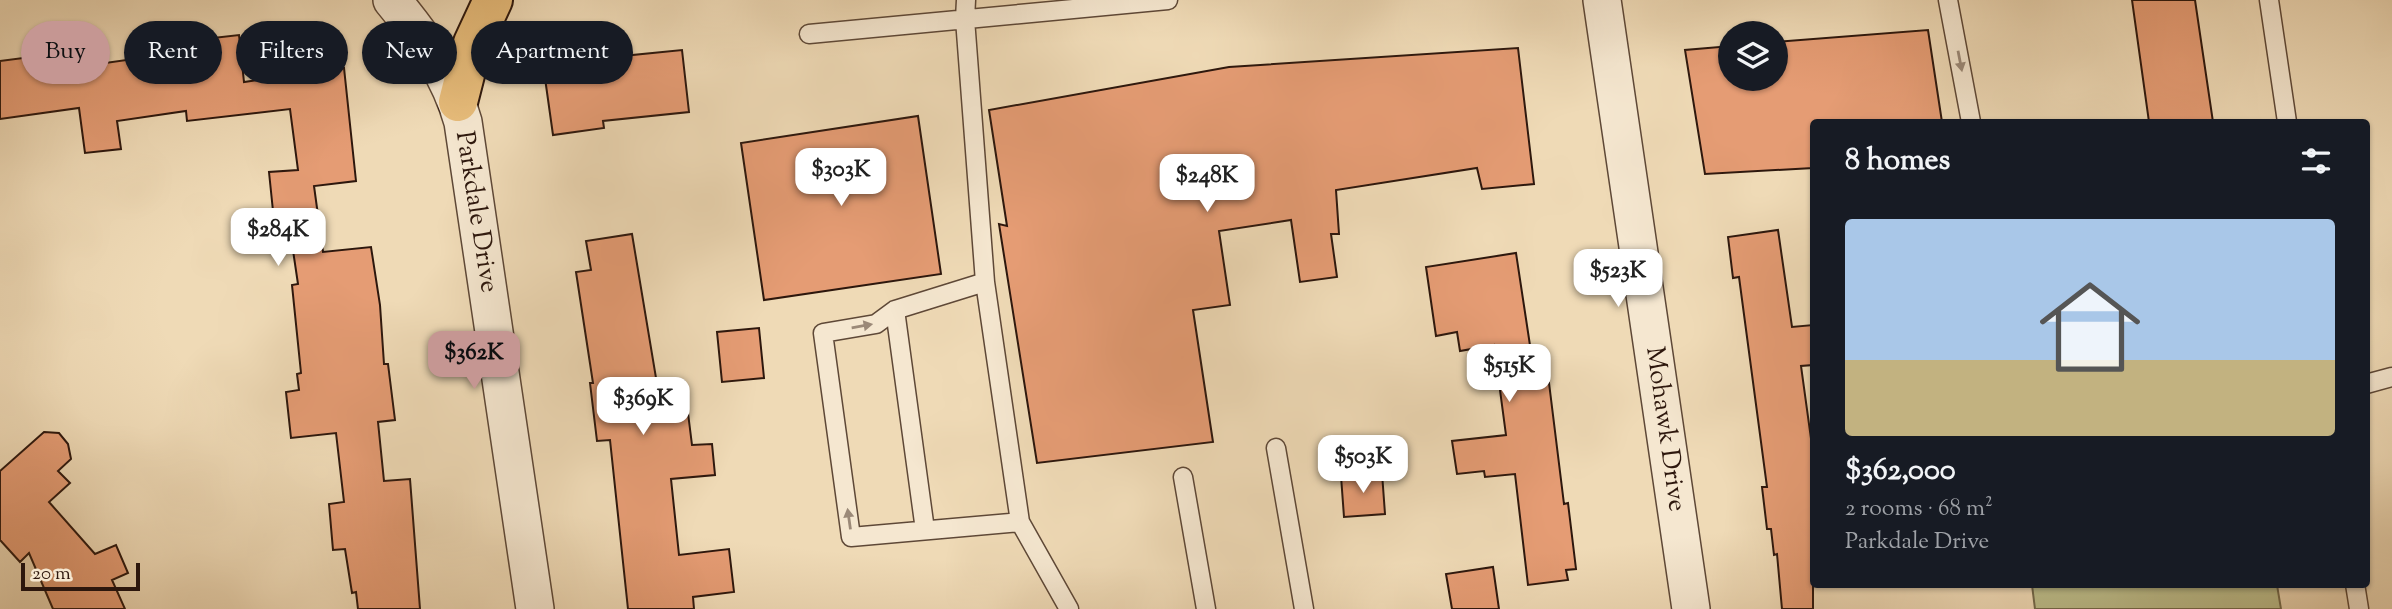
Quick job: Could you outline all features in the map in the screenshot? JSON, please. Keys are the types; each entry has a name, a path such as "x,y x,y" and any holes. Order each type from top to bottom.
{"main road":[{"path":"458,102 475,35 493,0"}],"street":[{"name":"Parkdale Drive","path":"392,0 443,69 458,102 471,165 535,609"},
{"name":"Mohawk Drive","path":"1602,0 1692,609"}],"lane":[{"path":"966,0 965,19 985,282 1020,522 1069,609"},
{"path":"809,34 1168,0"},
{"path":"1948,0 1970,119"},
{"path":"2269,0 2287,119"},
{"path":"985,282 895,310 876,324 823,333 851,537 1020,522"},
{"path":"895,310 925,530"},
{"path":"2370,383 2392,377"},
{"path":"1276,448 1304,609"},
{"path":"1183,477 1206,609"},
{"path":"2356,588 2359,609"}],"green space":[{"path":"2032,588 2278,588 2281,609 2035,609"}],"building":[{"path":"2132,0 2195,0 2213,119 2149,119"},
{"path":"1928,30 1942,119 1810,119 1810,168 1705,174 1685,50 1718,47 1718,91 1788,91 1788,41"},
{"path":"236,35 236,84 346,84 356,181 314,186 323,252 371,247 380,305 384,364 388,364 395,420 378,422 384,481 410,479 420,609 358,609 356,592 352,593 345,549 333,550 329,504 344,502 336,433 291,438 286,392 299,390 297,374 301,373 292,285 298,284 287,210 273,211 269,172 298,170 290,109 187,121 186,111 117,121 121,149 85,153 79,108 0,119 0,61 21,58 21,84 110,84 110,62 124,60 124,84 222,84 222,37"},
{"path":"1518,48 1534,184 1482,189 1477,168 1336,190 1339,234 1331,234 1337,277 1300,282 1291,220 1219,231 1230,305 1193,310 1213,442 1037,463 999,224 1007,226 989,110 1229,67"},
{"path":"682,50 689,112 603,121 604,128 553,135 546,84 633,84 633,55"},
{"path":"918,116 941,274 764,300 741,143"},
{"path":"1778,230 1792,327 1810,325 1810,365 1801,366 1810,431 1810,588 1813,588 1813,609 1782,609 1777,554 1774,555 1771,529 1767,529 1762,487 1767,487 1739,277 1733,278 1728,237"},
{"path":"632,234 657,384 684,381 692,445 712,444 715,475 671,479 679,555 729,549 734,592 693,597 694,609 628,609 610,440 597,441 590,383 593,383 576,272 591,270 586,241"},
{"path":"1516,253 1536,385 1549,383 1564,504 1568,503 1576,569 1566,570 1568,580 1528,585 1515,474 1485,477 1484,471 1457,474 1452,441 1506,435 1494,345 1460,351 1457,332 1436,336 1426,267"},
{"path":"759,328 764,378 722,382 717,332"},
{"path":"44,432 59,433 68,444 71,459 58,471 70,483 49,502 95,554 116,545 128,573 112,580 125,609 53,609 29,553 20,562 0,540 0,471"},
{"path":"1382,473 1385,514 1344,517 1341,476"},
{"path":"1493,567 1499,609 1452,609 1446,574"}]}
